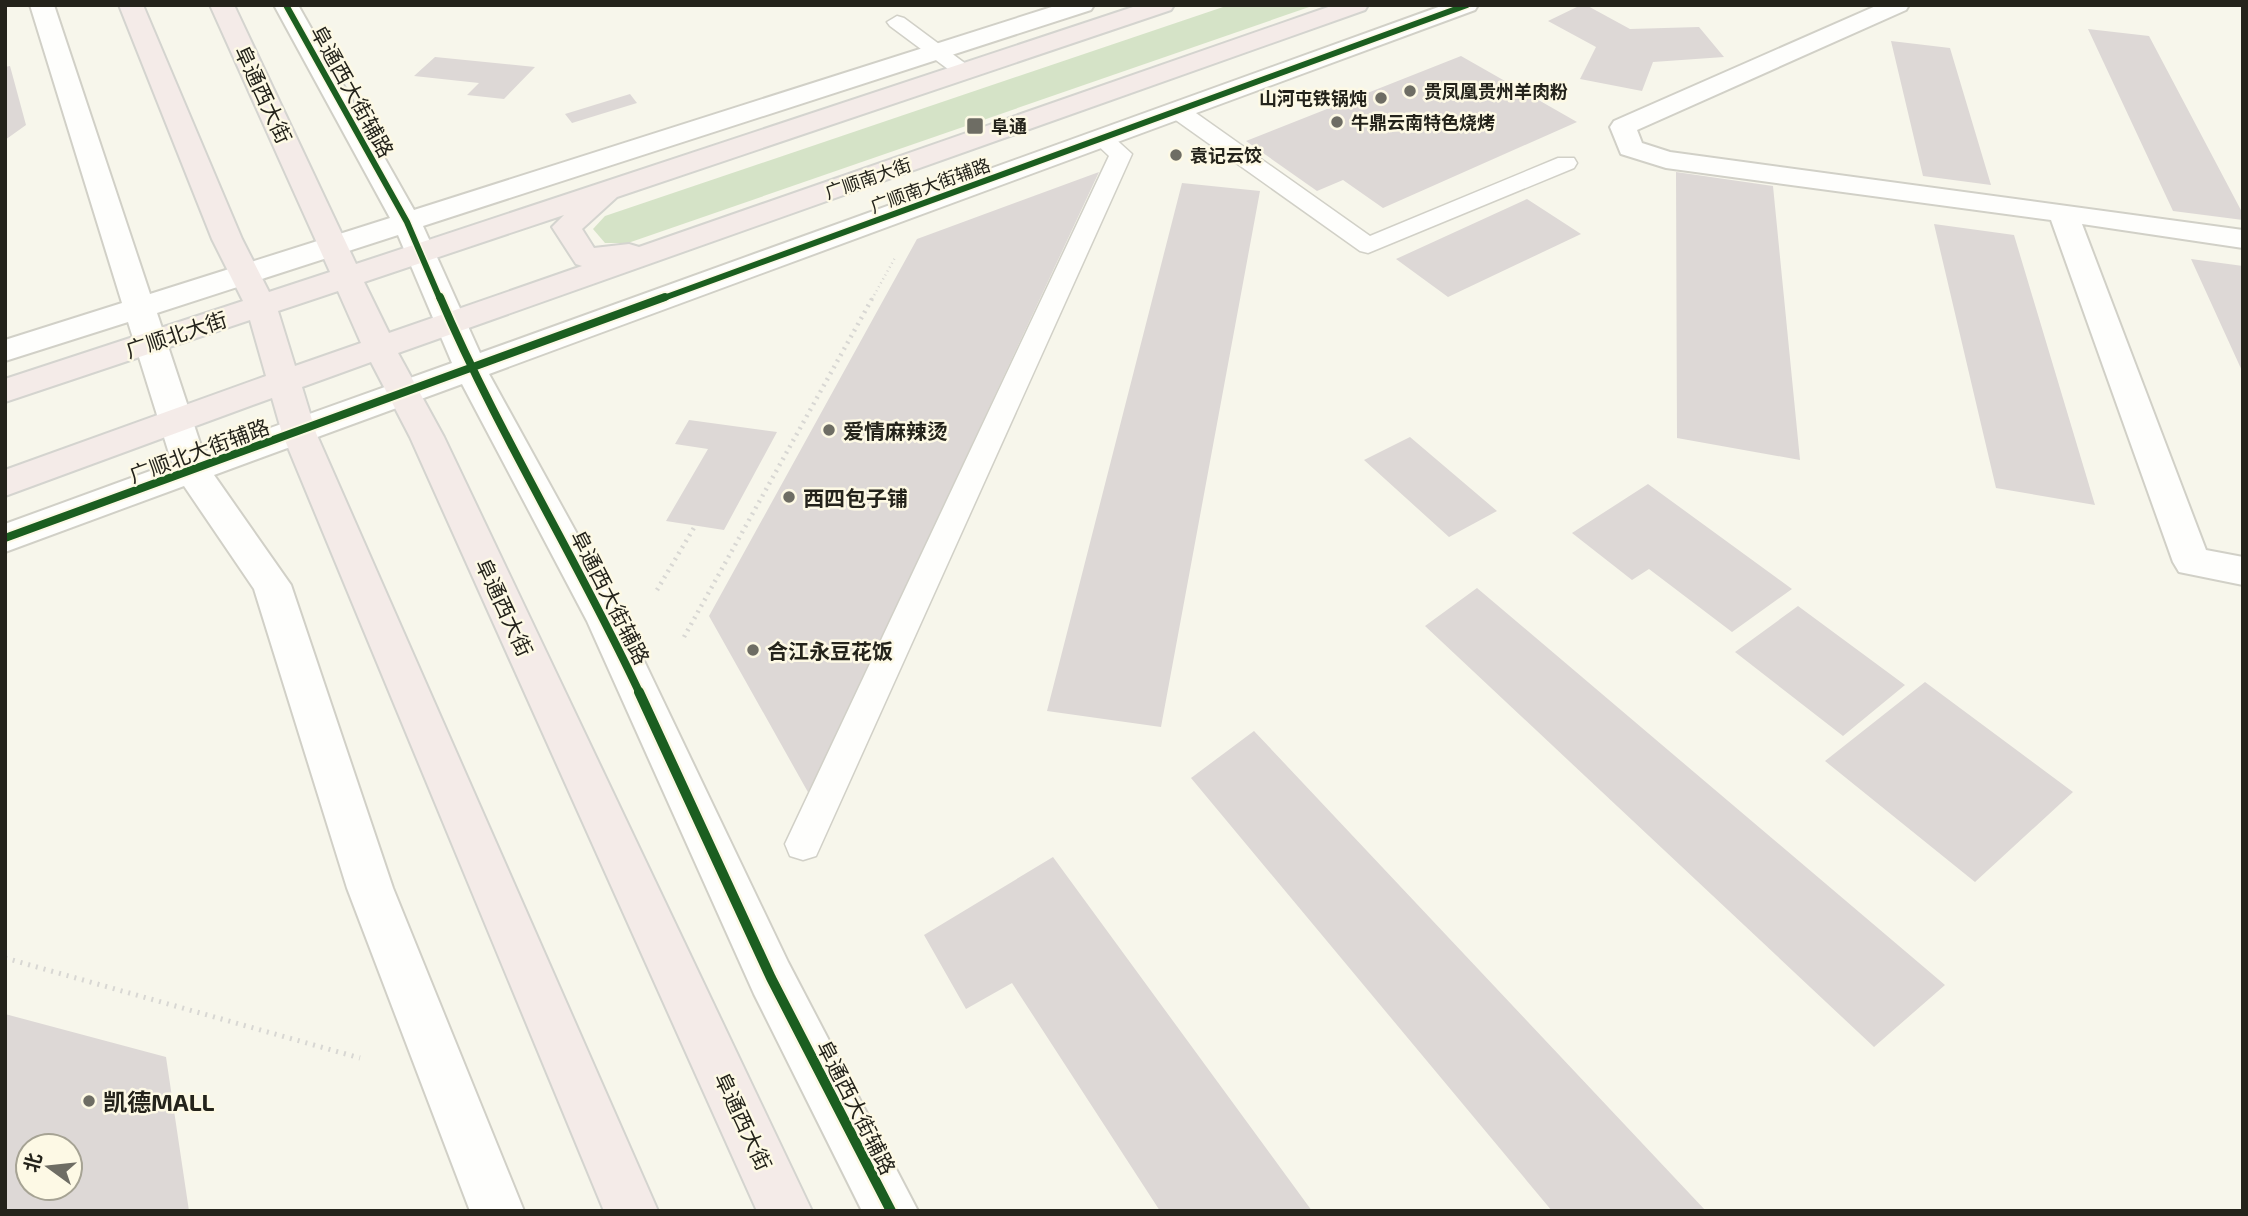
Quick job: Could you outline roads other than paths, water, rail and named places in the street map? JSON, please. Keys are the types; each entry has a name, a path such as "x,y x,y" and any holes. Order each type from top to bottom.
{"main road":[{"path":"131,5 227,239 261,306 299,433 631,1211"},
{"name":"阜通西大街","path":"222,5 380,349 432,450 785,1211"},
{"path":"347,276 413,237 618,185 1163,5"},
{"name":"广顺南大街","path":"282,382 1357,5"},
{"path":"618,185 566,227 586,258 667,248"},
{"name":"广顺北大街","path":"5,391 145,325 261,306 347,276"},
{"path":"5,483 282,382"}],"street":[{"path":"42,5 191,471 272,585 370,888 497,1211"},
{"name":"阜通西大街辅路","path":"286,5 413,237 471,370 606,621 771,978 891,1211"},
{"path":"5,351 145,325 244,274 333,246 413,237 938,52 1083,5"},
{"name":"广顺南大街辅路","path":"403,394 1467,5"},
{"path":"1898,5 1623,127 1631,148 1666,160 2243,239"},
{"path":"2063,213 2192,562 2243,570"},
{"name":"广顺北大街辅路","path":"5,538 403,394"}],"lane":[{"path":"897,22 963,71"},
{"path":"1178,111 1368,246 1566,163"},
{"path":"803,844 1121,153 1102,139"}],"place":[{"name":"贵凤凰贵州羊肉粉","path":"1410,91"},
{"name":"山河屯铁锅炖","path":"1381,98"},
{"name":"牛鼎云南特色烧烤","path":"1337,122"},
{"name":"阜通","path":"975,126"},
{"name":"袁记云饺","path":"1176,155"},
{"name":"爱情麻辣烫","path":"829,430"},
{"name":"西四包子铺","path":"789,497"},
{"name":"合江永豆花饭","path":"753,650"},
{"name":"凯德MALL","path":"89,1101"}]}
